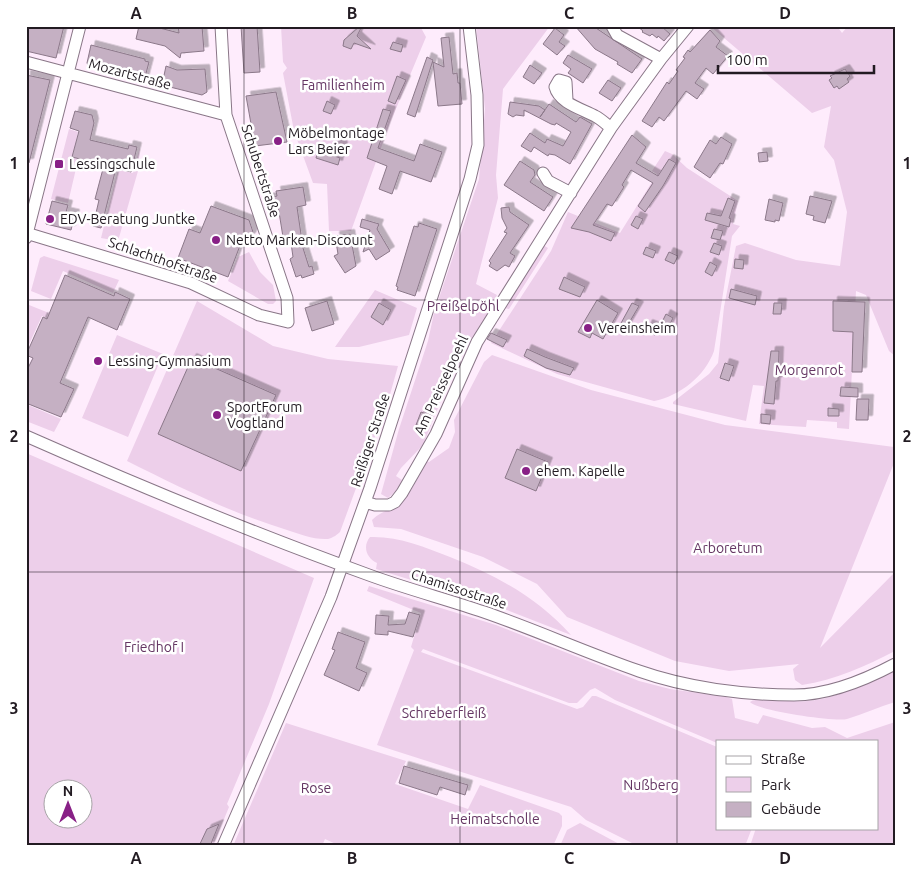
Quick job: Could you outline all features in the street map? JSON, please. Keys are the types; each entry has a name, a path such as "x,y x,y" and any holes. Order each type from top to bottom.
{"street":[{"path":"27,235 80,26"},
{"name":"Schubertstraße","path":"221,26 226,115 287,298 288,322"},
{"name":"Reißiger Straße","path":"223,846 342,566 365,502 470,178 478,145 477,95 469,26"},
{"path":"612,26 617,35 661,59"},
{"name":"Am Preisselpoehl","path":"365,502 375,505 389,505 395,502 402,493 436,434 477,342 611,128 661,59 688,26"},
{"name":"Mozartstraße","path":"26,62 226,115"},
{"path":"567,100 611,128"},
{"path":"543,173 548,181 571,193"},
{"name":"Schlachthofstraße","path":"27,235 191,283 259,315 288,322"},
{"name":"Chamissostraße","path":"26,436 243,529 342,566 483,612 640,672 694,684 771,694 813,694 867,679 895,664"}],"green space":[{"name":"Familienheim","path":"281,26 420,26 426,37 390,123 351,231 329,231 327,184 313,183 294,131 283,73 287,68 283,62"},
{"name":"Preißelpöhl","path":"476,26 550,26 503,89 496,175 498,198 476,284 497,295 479,329 461,351 423,445 401,468 396,476 402,480 398,489 388,498 381,494 399,429 428,341 434,313 479,179 485,109"},
{"name":"Morgenrot","path":"710,26 837,26 842,33 848,26 895,26 895,356 889,351 866,295 856,291 849,429 837,428 837,422 807,420 806,427 759,424 764,386 753,385 746,421 673,404 673,402 709,374 718,363 724,307 736,246 745,243 796,260 840,266 847,212 834,160 824,147 831,106 812,113"},
{"path":"69,129 78,132 73,156 78,160 68,203 51,199"},
{"path":"140,147 138,171 118,241 101,238 118,170 133,173"},
{"path":"665,151 672,154 687,168 738,201 733,224 740,226 732,236 714,351 698,376 682,390 654,401 557,374 491,343 551,251 568,212 620,233 657,174 652,171"},
{"path":"543,245 548,248 509,309 504,308"},
{"path":"249,252 260,272 273,285 276,301 273,304 268,304 228,281 238,257"},
{"path":"44,256 119,280 113,293 63,271 51,299 31,291 40,258"},
{"path":"375,290 417,308 409,335 359,347 335,347"},
{"path":"197,301 273,346 328,359 398,366 389,398 340,532 333,537 328,539 312,538 246,516 186,490 127,461"},
{"path":"29,305 49,313 47,318 42,316 26,351 26,306"},
{"path":"117,335 163,354 128,437 82,418"},
{"name":"Arboretum","path":"492,355 591,390 725,425 894,447 894,463 820,648 895,572 895,651 850,672 802,685 795,680 793,669 799,664 729,671 675,661 567,617 537,584 483,557 401,529 374,527 372,520 399,504 408,495 426,461 429,462 449,448 455,432 454,420 484,362"},
{"path":"26,404 61,419 54,432 26,421"},
{"name":"Friedhof I","path":"26,453 314,578 269,704 227,804 229,807 213,846 26,846"},
{"path":"370,537 391,538 411,543 441,553 484,572 515,589 544,609 571,635 507,610 376,569 377,563 368,555 366,548"},
{"path":"369,586 496,625 639,681 670,689 732,699 735,718 758,724 763,715 812,728 825,727 847,738 895,722 895,846 750,846 755,830 878,830 878,740 716,740 716,743 615,700 595,688 590,690 577,703 569,703 423,649 421,652 577,709 583,707 592,696 596,696 716,747 716,830 751,830 745,846 638,846 586,820 571,807 377,745 414,650 411,647 421,613 367,591"},
{"path":"895,671 895,702 847,719 828,719 797,715 767,709 750,702 761,699 819,700 841,694"},
{"name":"Rose","path":"286,723 406,761 395,784 468,809 480,785 559,813 562,816 562,826 553,846 340,846 325,839 322,846 233,846"},
{"path":"580,823 623,846 560,846 567,830"}],"building":[{"path":"27,26 64,26 56,58 26,51"},
{"path":"139,26 152,26 179,33 178,26 202,26 204,51 181,53 180,58 165,46 136,39"},
{"path":"241,26 257,26 260,72 244,73"},
{"path":"362,26 357,36 371,49 354,43 351,49 343,46 344,40"},
{"path":"575,26 593,26 642,59 632,73 617,64 618,62 595,49"},
{"path":"637,26 661,26 670,34 664,41 658,36 657,38 652,34 650,36 642,32"},
{"path":"555,28 564,35 559,42 565,46 557,55 543,44"},
{"path":"710,30 720,41 716,47 728,56 713,74 706,68 695,83 704,89 697,99 686,91 664,121 659,117 652,127 642,121 667,82 669,84 678,71 676,70 685,58 683,57 688,50 690,52"},
{"path":"449,37 453,74 457,73 458,83 460,83 462,104 438,106 433,62 444,67 441,38"},
{"path":"393,42 403,45 401,52 390,49"},
{"path":"91,45 145,59 145,61 149,62 144,81 89,67 87,63"},
{"path":"568,55 592,69 583,83 568,73 571,69 563,63"},
{"path":"427,57 433,60 415,117 407,114"},
{"path":"530,65 542,73 534,84 523,77"},
{"path":"166,66 177,70 205,69 207,92 202,95 162,85"},
{"path":"845,69 850,76 847,79 849,82 839,89 837,86 834,88 829,80 832,78 830,76"},
{"path":"26,75 50,80 29,163 26,163"},
{"path":"397,76 406,80 395,104 388,101"},
{"path":"608,80 621,88 612,101 599,93"},
{"path":"276,92 287,142 255,146 246,96"},
{"path":"327,101 335,105 331,114 323,111"},
{"path":"510,102 539,106 545,110 549,104 576,122 580,117 592,124 570,164 555,155 549,154 548,156 534,147 531,152 521,146 530,133 545,143 547,139 563,146 571,132 556,123 555,125 551,124 524,110 524,116 516,115 513,117 508,114"},
{"path":"383,109 391,111 378,148 414,161 420,144 442,152 431,182 400,171 392,194 379,189 387,166 367,158"},
{"path":"75,111 92,115 94,123 90,140 128,149 129,145 137,147 131,172 116,168 101,228 93,226 99,200 95,199 104,165 72,157 79,131 70,128"},
{"path":"632,135 646,147 636,163 658,176 669,159 676,163 663,186 645,212 638,206 653,183 631,170 622,185 624,187 612,206 607,204 593,225 615,233 611,241 589,232 571,228"},
{"path":"721,137 732,144 723,164 720,163 710,178 694,167 710,140 716,144"},
{"path":"335,143 343,146 340,156 331,153"},
{"path":"318,150 340,158 338,165 316,158"},
{"path":"767,152 768,161 759,162 758,153"},
{"path":"520,161 534,170 535,175 530,182 553,197 544,211 504,185"},
{"path":"303,187 306,205 297,207 303,248 309,267 312,266 314,274 302,278 301,275 296,277 290,259 293,257 290,236 283,237 278,206 269,207 268,198 277,196 276,191"},
{"path":"810,196 832,201 825,223 813,220 814,216 806,214"},
{"path":"728,198 735,201 729,218 731,219 729,227 705,220 707,213 721,216"},
{"path":"769,199 783,203 779,221 765,220"},
{"path":"52,201 68,205 66,212 75,214 71,230 46,224"},
{"name":"Netto Marken-Discount","path":"211,206 249,220 253,232 251,237 241,243 228,277 178,258 189,229 200,233"},
{"path":"509,207 510,212 529,225 510,253 515,256 509,267 505,265 497,271 489,266 491,263 489,261 507,233 504,232 507,228 502,218 501,208"},
{"path":"636,216 643,219 638,229 631,225"},
{"path":"362,219 379,224 377,229 390,251 376,260 369,249 363,252 370,230 360,227"},
{"path":"419,223 437,229 415,296 397,290 398,287 396,286 414,226 418,227"},
{"path":"714,229 723,231 720,240 711,238"},
{"path":"350,234 356,266 345,273 334,256 338,254 335,236"},
{"path":"714,243 722,246 719,255 710,252"},
{"path":"646,247 656,251 653,258 643,254"},
{"path":"669,252 678,256 674,264 665,260"},
{"path":"735,259 744,260 743,269 734,268"},
{"path":"710,262 717,266 712,276 705,272"},
{"path":"65,275 114,296 115,292 130,299 117,330 88,317 60,383 74,389 61,417 26,403 26,372 33,358 26,355 43,317 47,319"},
{"path":"564,277 585,287 580,297 559,289"},
{"path":"731,289 757,296 755,305 729,298"},
{"path":"597,300 618,313 603,339 592,333 590,338 578,332"},
{"path":"327,301 334,324 312,331 305,308"},
{"path":"833,301 865,302 862,372 852,372 853,332 833,331"},
{"path":"379,303 391,310 383,325 371,317"},
{"path":"632,303 639,306 626,328 620,325"},
{"path":"774,303 782,303 781,314 773,314"},
{"path":"666,314 673,318 668,328 661,324"},
{"path":"648,324 658,328 655,335 645,331"},
{"path":"491,333 507,340 503,347 487,339"},
{"path":"527,349 574,368 570,375 546,368 524,356"},
{"path":"771,351 779,351 778,381 776,381 774,404 764,403"},
{"name":"SportForum Vogtland","path":"192,358 276,395 241,471 158,434"},
{"path":"725,363 734,366 729,381 720,378"},
{"path":"841,387 858,388 858,397 840,396"},
{"path":"857,399 869,399 868,420 856,420"},
{"path":"828,408 839,409 839,416 828,416"},
{"path":"421,412 429,415 424,428 416,425"},
{"path":"761,414 771,415 770,424 761,423"},
{"name":"ehem. Kapelle","path":"517,449 548,462 536,491 505,478"},
{"path":"409,612 420,615 413,637 388,631 388,635 375,634 376,615 389,616 388,625 405,624"},
{"path":"338,632 365,642 356,668 367,673 359,691 324,675 335,650 332,649"},
{"path":"404,766 468,785 465,795 440,787 437,795 399,783"},
{"path":"219,824 210,846 199,846 207,829"}],"place":[{"name":"Möbelmontage Lars Beier","path":"278,141"},
{"name":"Lessingschule","path":"59,164"},
{"name":"EDV-Beratung Juntke","path":"50,219"},
{"name":"Netto Marken-Discount","path":"216,240"},
{"name":"Vereinsheim","path":"588,328"},
{"name":"Lessing-Gymnasium","path":"98,361"},
{"name":"SportForum Vogtland","path":"217,415"},
{"name":"ehem. Kapelle","path":"526,471"}],"park label":[{"name":"Schreberfleiß","path":"444,713"},
{"name":"Nußberg","path":"651,785"},
{"name":"Heimatscholle","path":"495,819"}]}
